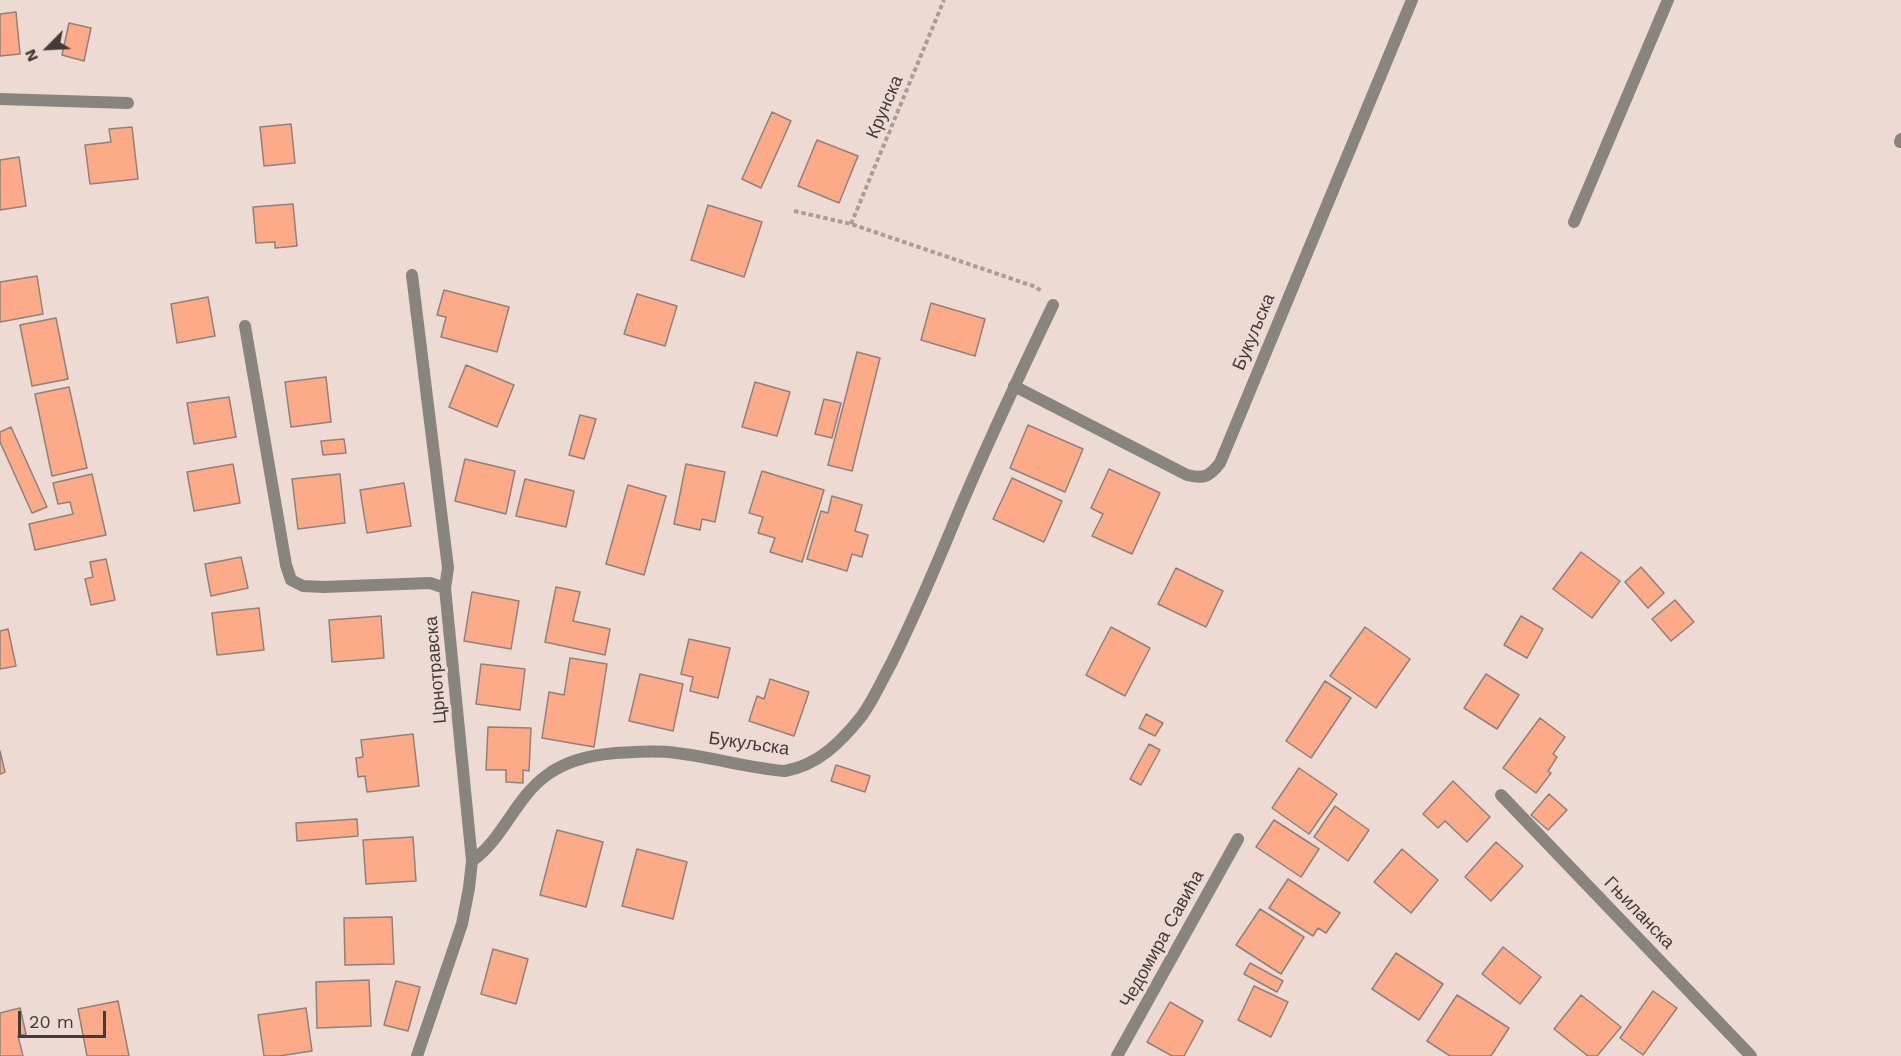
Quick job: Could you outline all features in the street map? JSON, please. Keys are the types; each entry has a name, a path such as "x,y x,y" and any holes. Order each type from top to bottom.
{"street":[{"name":"Букуљска","path":"1014,386 1187,475 1199,478 1211,474 1220,463 1412,0"},
{"path":"1574,222 1668,0"},
{"path":"0,99 128,103"},
{"name":"Црнотравска","path":"412,275 448,568 446,588 472,861 462,924 417,1056"},
{"name":"Букуљска","path":"472,861 485,852 521,801 546,775 580,758 632,752 673,752 785,771 798,769 820,759 861,717 878,689 916,614 995,427 1053,305"},
{"path":"245,326 286,565 291,580 303,586 430,583 446,588"},
{"name":"Гњиланска","path":"1501,795 1751,1056"},
{"name":"Чедомира Савића","path":"1117,1056 1238,839"}],"path":[{"name":"Крунска","path":"851,224 944,0"},
{"path":"794,211 851,224 1036,287 1045,293 1053,305"}],"building":[{"path":"16,12 20,54 0,56 0,14"},
{"path":"69,23 91,28 84,61 62,55"},
{"path":"772,112 791,121 761,188 742,179"},
{"path":"291,124 295,163 264,166 260,127"},
{"path":"132,127 138,179 90,184 85,145 111,142 109,129"},
{"path":"817,140 858,156 839,203 798,186"},
{"path":"19,157 26,206 0,210 0,160"},
{"path":"293,204 297,246 275,248 275,242 256,243 253,207"},
{"path":"708,205 762,222 744,277 691,260"},
{"path":"37,276 43,314 0,322 0,282"},
{"path":"444,290 509,307 497,352 441,337 446,317 437,315"},
{"path":"637,294 677,306 665,346 624,334"},
{"path":"208,297 215,336 177,343 171,304"},
{"path":"931,303 985,319 975,356 921,340"},
{"path":"56,318 68,379 32,386 20,325"},
{"path":"857,352 880,358 852,471 828,465"},
{"path":"466,365 514,385 497,427 449,407"},
{"path":"326,377 331,422 291,427 285,382"},
{"path":"755,382 790,392 777,436 742,427"},
{"path":"69,387 87,468 52,476 35,394"},
{"path":"229,397 236,437 194,444 187,403"},
{"path":"824,399 841,403 832,438 815,434"},
{"path":"580,415 596,419 584,459 569,455"},
{"path":"1028,425 1083,449 1065,492 1010,468"},
{"path":"11,427 47,507 32,513 0,442 0,432"},
{"path":"344,439 346,453 323,455 321,441"},
{"path":"465,459 515,471 506,514 455,501"},
{"path":"233,464 240,503 194,511 187,472"},
{"path":"686,464 725,472 715,522 702,519 700,530 674,524"},
{"path":"1109,469 1160,493 1132,554 1092,536 1103,514 1091,508"},
{"path":"762,471 824,490 802,562 770,552 775,538 758,533 763,517 749,513"},
{"path":"92,474 106,535 35,550 29,524 73,514 70,502 58,504 53,483"},
{"path":"340,474 345,523 298,529 292,479"},
{"path":"1012,478 1062,501 1044,542 993,519"},
{"path":"525,479 574,491 566,527 516,516"},
{"path":"404,483 411,526 367,533 360,490"},
{"path":"628,485 666,496 644,575 606,564"},
{"path":"832,496 862,505 855,531 868,535 862,557 852,554 847,571 807,559 821,511 828,513"},
{"path":"1581,552 1620,581 1592,618 1553,589"},
{"path":"241,557 248,588 211,596 205,564"},
{"path":"106,559 115,600 91,605 85,579 93,577 90,562"},
{"path":"1641,567 1664,593 1648,608 1625,582"},
{"path":"1176,568 1223,591 1206,627 1158,604"},
{"path":"556,587 580,592 573,621 610,629 605,655 545,642"},
{"path":"472,592 519,601 511,649 464,641"},
{"path":"1675,600 1694,622 1671,641 1652,619"},
{"path":"259,608 264,650 217,655 212,613"},
{"path":"381,616 384,658 332,662 329,620"},
{"path":"1521,616 1543,629 1527,658 1504,645"},
{"path":"1111,627 1150,648 1125,696 1086,675"},
{"path":"1365,627 1410,659 1376,708 1330,676"},
{"path":"8,629 16,666 0,669 0,631"},
{"path":"689,639 730,648 718,698 690,691 693,677 681,674"},
{"path":"570,658 607,664 594,747 542,738 549,692 564,695"},
{"path":"481,664 525,669 520,710 476,704"},
{"path":"640,674 683,684 673,731 629,721"},
{"path":"1486,674 1519,695 1497,729 1464,708"},
{"path":"770,679 809,692 794,736 749,721 757,696 764,699"},
{"path":"1325,681 1351,698 1311,758 1286,741"},
{"path":"1146,714 1163,723 1155,736 1139,728"},
{"path":"1540,718 1565,737 1553,754 1557,757 1548,771 1551,773 1536,793 1503,768"},
{"path":"488,727 531,728 529,771 523,770 523,783 506,782 506,770 486,770"},
{"path":"413,734 419,786 367,792 365,776 358,777 356,758 363,757 361,740"},
{"path":"1149,744 1160,750 1141,785 1130,779"},
{"path":"0,751 5,772 0,774"},
{"path":"836,765 870,776 865,792 831,781"},
{"path":"1299,768 1337,794 1309,834 1272,808"},
{"path":"1453,781 1490,817 1467,842 1445,821 1438,828 1423,814"},
{"path":"1549,794 1567,810 1548,830 1531,815"},
{"path":"1335,806 1369,830 1348,861 1314,837"},
{"path":"357,819 358,836 297,841 296,823"},
{"path":"1274,820 1319,849 1301,877 1256,847"},
{"path":"557,830 603,842 586,907 540,895"},
{"path":"413,837 416,881 366,884 363,840"},
{"path":"1496,842 1523,866 1491,901 1465,877"},
{"path":"637,849 687,862 673,919 622,906"},
{"path":"1402,849 1438,880 1411,913 1374,882"},
{"path":"1288,879 1340,913 1326,933 1318,928 1313,936 1269,908"},
{"path":"1260,909 1304,937 1281,974 1236,945"},
{"path":"392,917 394,964 345,965 344,918"},
{"path":"1503,947 1541,977 1520,1004 1482,974"},
{"path":"493,949 528,959 516,1004 481,994"},
{"path":"1396,953 1443,984 1419,1020 1372,989"},
{"path":"1250,963 1283,981 1277,992 1244,974"},
{"path":"369,980 371,1026 317,1028 316,982"},
{"path":"396,981 420,987 408,1031 384,1025"},
{"path":"1254,986 1288,1002 1271,1037 1238,1020"},
{"path":"1653,991 1677,1008 1643,1055 1620,1038"},
{"path":"1457,995 1509,1028 1491,1056 1450,1056 1427,1041"},
{"path":"1581,995 1621,1027 1597,1056 1588,1056 1554,1029"},
{"path":"118,1001 129,1056 87,1056 78,1009"},
{"path":"1170,1002 1203,1021 1184,1056 1172,1056 1147,1042"},
{"path":"20,1008 26,1034 18,1036 23,1056 0,1056 0,1013"},
{"path":"306,1008 312,1051 264,1056 258,1015"}]}
